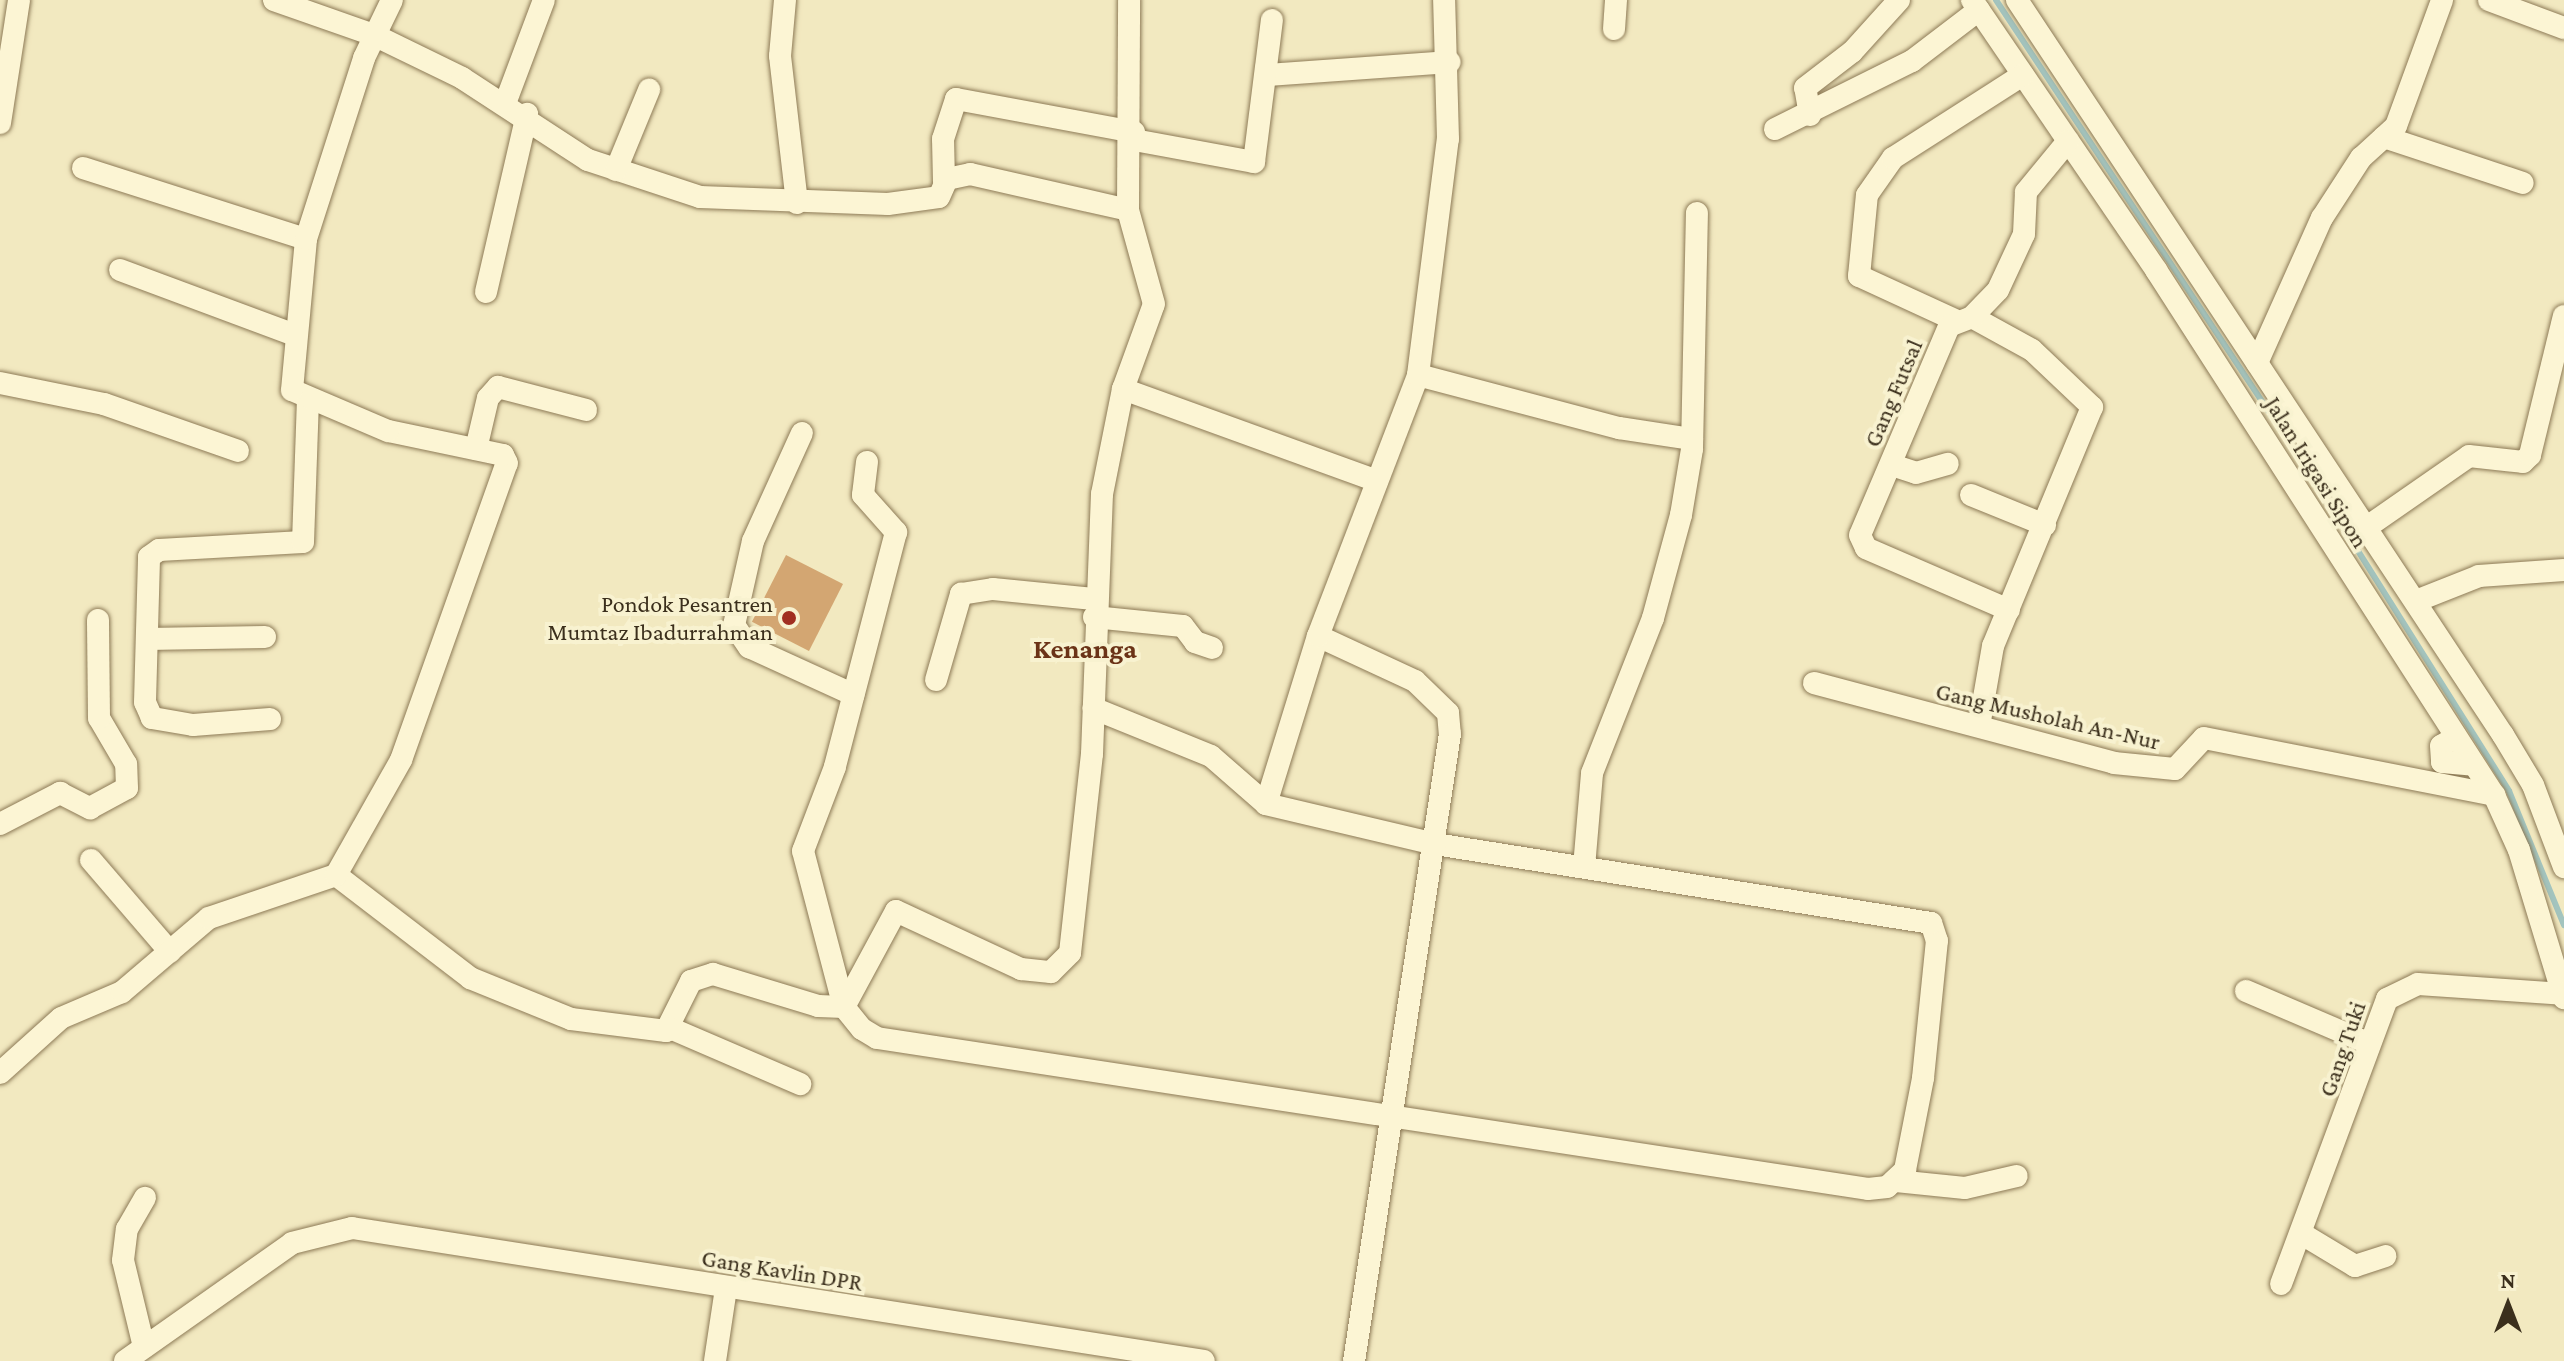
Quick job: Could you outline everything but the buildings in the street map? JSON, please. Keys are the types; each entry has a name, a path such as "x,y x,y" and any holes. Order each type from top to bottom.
{"street":[{"path":"0,123 19,0"},
{"path":"274,0 374,35 506,101 588,160 700,197 797,203 939,197 944,182 943,139 956,99 1254,162 1268,75 1272,20"},
{"path":"0,1073 61,1018 122,992 209,918 336,875 401,760 455,591 506,471 503,455 388,431 308,401 292,390 292,334 306,239 374,35 392,0"},
{"path":"506,101 544,0"},
{"path":"785,0 780,56 797,203"},
{"path":"844,1007 896,911 1021,969 1051,972 1064,962 1080,895 1093,708 1094,608 1102,494 1123,389 1154,304 1128,210 1134,136 1129,0"},
{"path":"1266,804 1318,636 1418,375 1450,62 1444,0"},
{"path":"1614,29 1616,0"},
{"path":"1810,115 1805,88 1852,52 1899,0"},
{"name":"Jalan Irigasi Sipon","path":"2017,0 2416,601 2533,785 2564,867"},
{"path":"2257,363 2322,218 2361,158 2396,126 2442,0"},
{"path":"2489,0 2564,28"},
{"path":"1775,129 1810,115 1912,61 1975,5"},
{"name":"Jalan Irigasi Sipon","path":"1975,5 2068,141 2494,795 2519,850 2563,996"},
{"path":"1268,75 1450,62"},
{"path":"1979,726 1993,646 2092,407 2032,350 1859,276 1867,195 1893,158 2023,75"},
{"path":"616,170 649,90"},
{"path":"486,292 527,114"},
{"path":"2384,137 2523,183"},
{"name":"Gang Futsal","path":"2009,610 1860,542 1892,465 1965,319 1998,290 2024,234 2026,192 2068,141"},
{"path":"83,168 306,239"},
{"path":"944,182 980,175 1128,210"},
{"path":"1584,867 1592,773 1653,618 1681,515 1692,439 1697,213"},
{"path":"120,270 292,334"},
{"path":"2367,527 2469,456 2523,462 2530,455 2564,316"},
{"path":"1418,375 1619,428 1692,439"},
{"path":"0,383 104,404 238,451"},
{"path":"476,449 488,398 498,387 586,410"},
{"path":"1123,389 1377,481"},
{"path":"270,719 193,725 152,718 145,702 152,552 303,542 308,401"},
{"path":"802,433 753,541 734,625 749,647 854,695"},
{"path":"844,1007 803,851 854,695 896,532 863,495 867,462"},
{"path":"1892,465 1928,473 1948,464"},
{"path":"1971,495 2045,525"},
{"path":"2416,601 2479,576 2564,570"},
{"path":"936,680 961,594 993,589 1183,626 1195,642 1212,648"},
{"path":"0,824 60,793 90,808 127,788 126,764 99,718 98,620"},
{"path":"1318,636 1415,681 1448,713 1449,762 1354,1361"},
{"path":"147,639 265,637"},
{"name":"Gang Musholah An-Nur","path":"1814,683 2166,770 2182,765 2194,745 2211,738 2494,795"},
{"path":"1093,708 1211,756 1266,804 1435,844 1936,927 1923,1078 1905,1170 1896,1181"},
{"path":"91,860 170,952"},
{"path":"336,875 439,959 501,993 571,1019 635,1031 670,1028 800,1084"},
{"path":"670,1028 691,981 702,975 844,1007 877,1038 1868,1189 1896,1181 1965,1188 2017,1176"},
{"name":"Gang Tuki","path":"2281,1284 2302,1234 2368,1043 2387,999 2407,986 2563,996"},
{"path":"2246,991 2368,1043"},
{"path":"125,1361 144,1347 123,1260 127,1229 145,1198"},
{"name":"Gang Kavlin DPR","path":"144,1347 292,1243 352,1228 1204,1361"},
{"path":"2302,1234 2355,1266 2385,1256"},
{"path":"715,1361 726,1288"}],"waterway":[{"path":"1996,0 2297,454 2509,791 2564,925"}],"place":[{"name":"Pondok Pesantren Mumtaz Ibadurrahman","path":"789,618"}],"district":[{"name":"Kenanga","path":"1085,649"}]}
